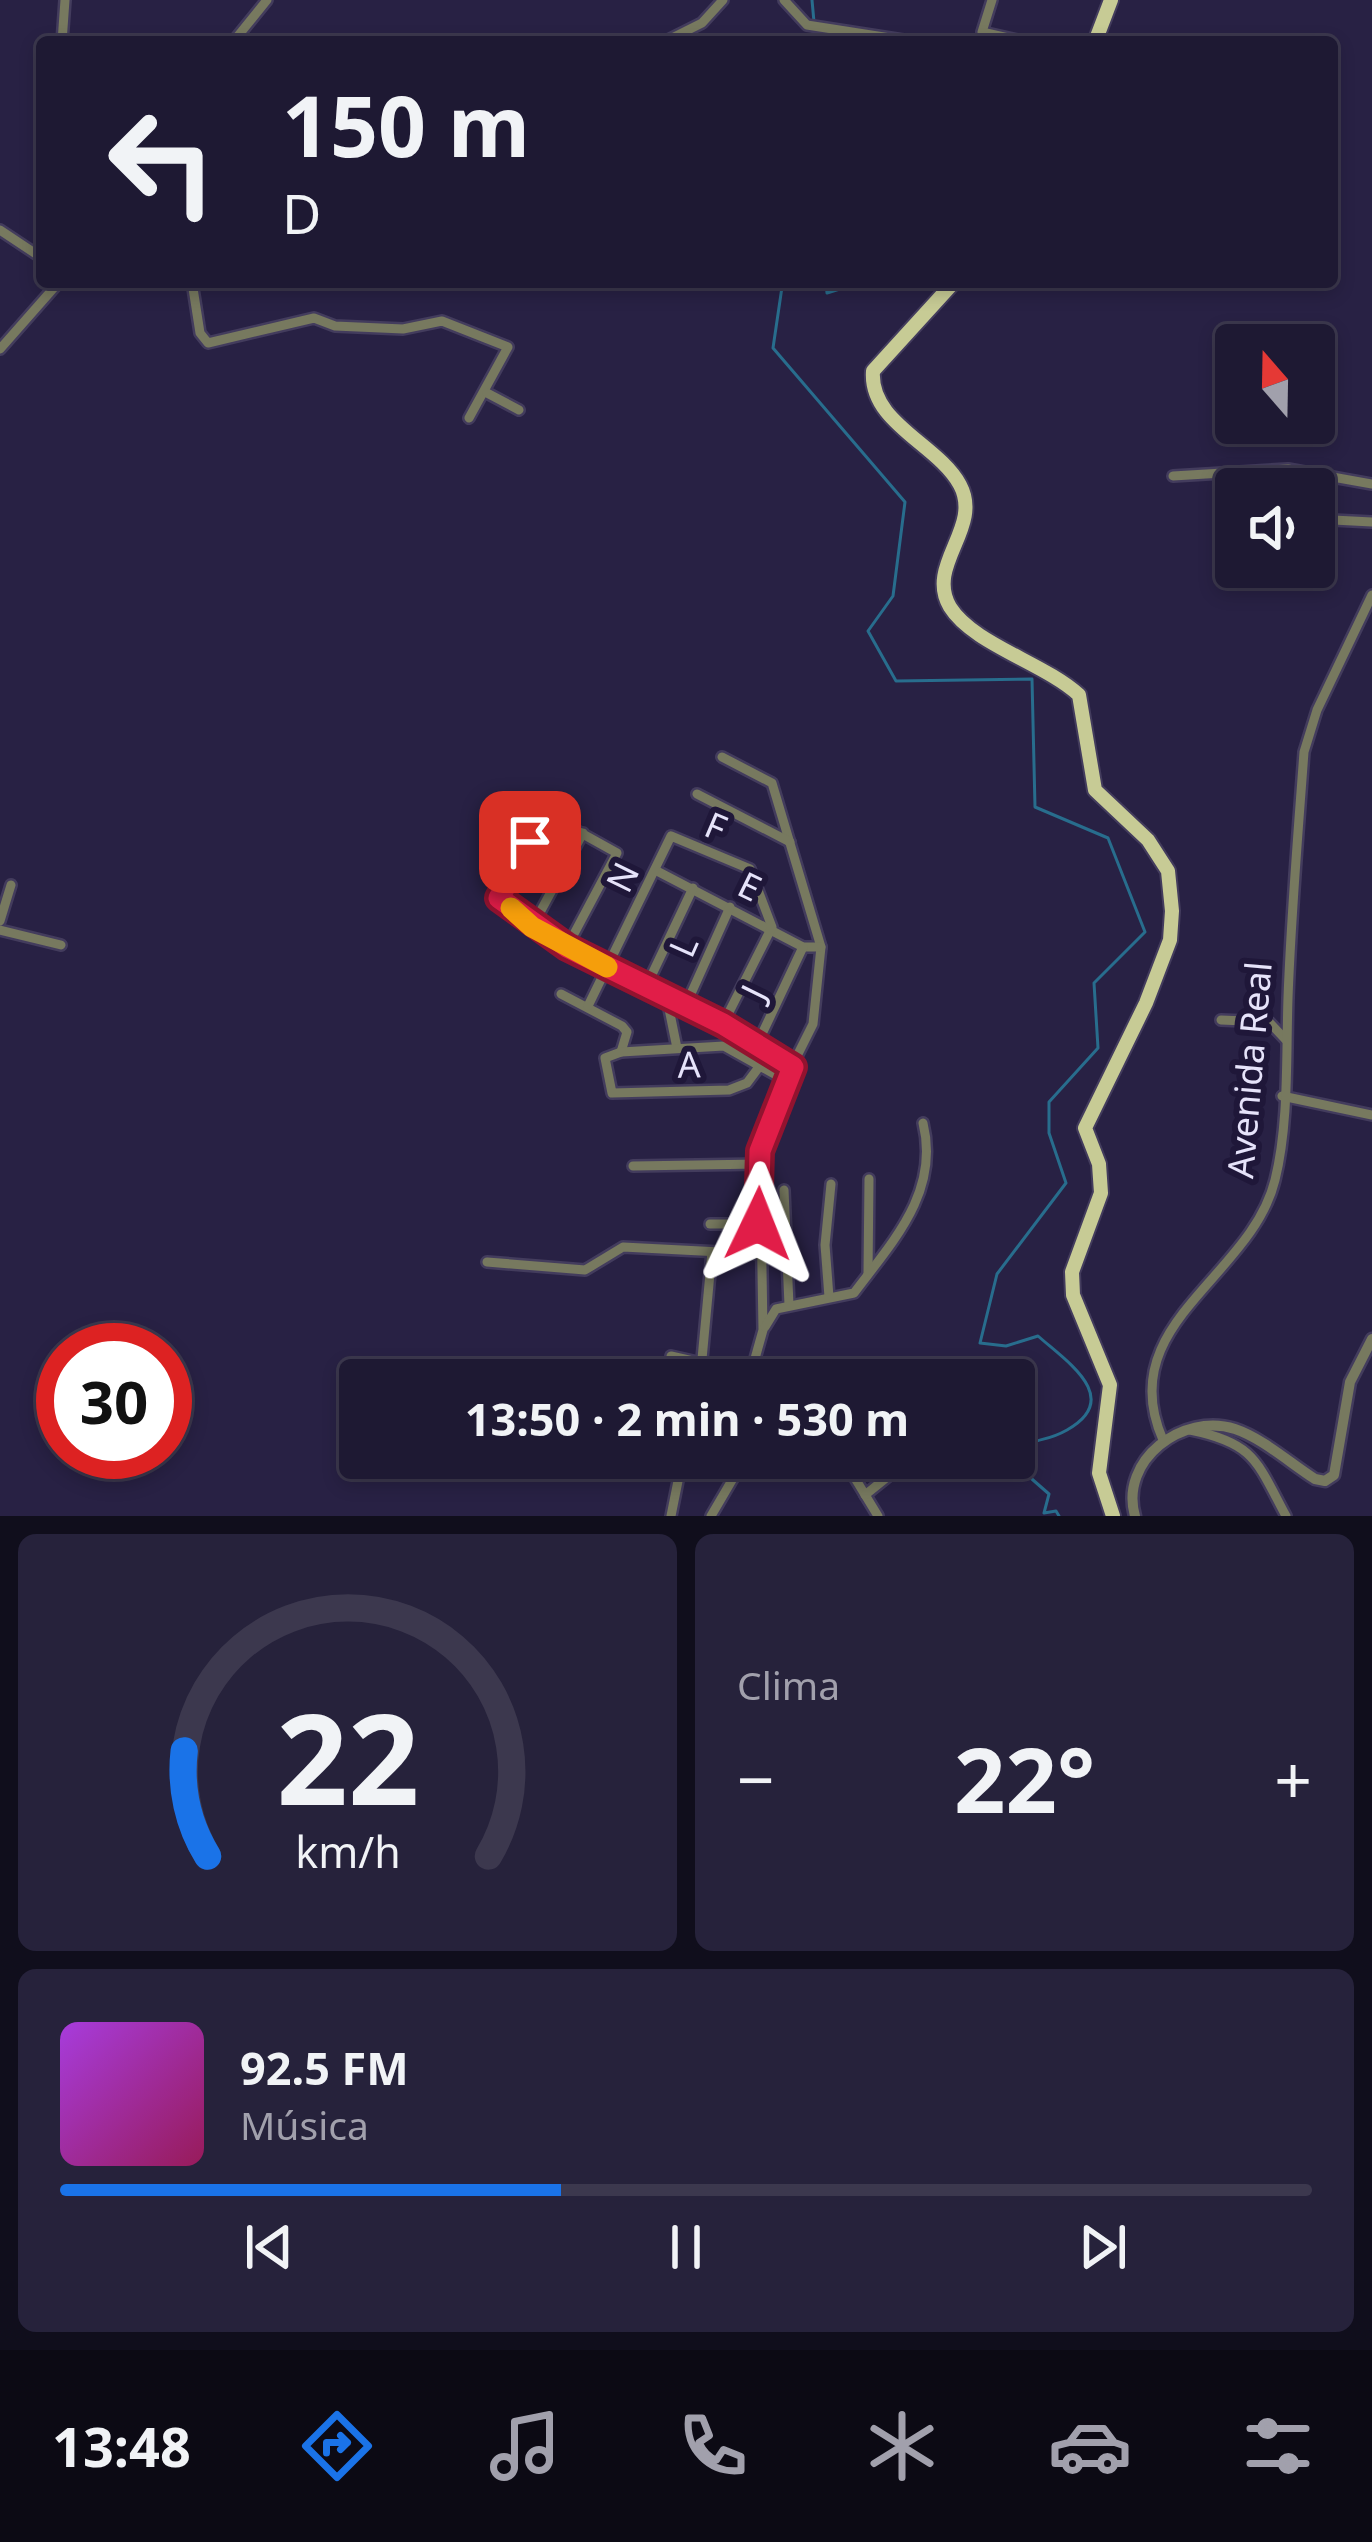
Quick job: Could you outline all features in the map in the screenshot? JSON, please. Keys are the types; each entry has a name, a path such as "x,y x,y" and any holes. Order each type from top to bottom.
{"main road":[{"path":"1097,36 1111,0"},
{"path":"949,288 873,371 872,387 894,419 951,470 962,488 965,524 942,584 948,604 980,635 1034,661 1079,695 1096,790 1148,840 1168,871 1170,940 1085,1128 1099,1164 1101,1193 1072,1272 1073,1295 1110,1385 1099,1473 1113,1516"}],"street":[{"path":"62,36 65,0"},
{"path":"238,36 266,0"},
{"path":"676,36 702,23 723,0"},
{"path":"784,0 807,25 880,36"},
{"path":"992,0 982,32 1000,36"},
{"path":"0,230 36,254"},
{"path":"0,349 53,288"},
{"path":"193,288 200,333 208,343 314,318 335,326 403,329 442,321 478,333 509,351 469,418"},
{"path":"488,393 519,410"},
{"path":"1173,476 1288,469 1372,484"},
{"path":"1335,520 1372,522"},
{"name":"Avenida Real","path":"1163,1440 1150,1411 1151,1373 1178,1320 1205,1281 1235,1254 1275,1181 1304,752 1317,710 1372,595"},
{"path":"722,757 772,783 821,947 813,1024 785,1080 760,1164 758,1254 763,1330"},
{"path":"697,794 790,842"},
{"path":"567,947 617,853 545,813 499,898 532,927 567,947 667,999 723,1024 793,1067"},
{"path":"532,927 583,833"},
{"name":"N","path":"587,1006 671,836"},
{"name":"F","path":"671,836 750,869 772,927"},
{"name":"E","path":"656,870 803,946 821,947"},
{"path":"0,921 11,884"},
{"path":"646,987 693,888"},
{"name":"L","path":"685,1006 730,907"},
{"path":"723,1024 772,927"},
{"path":"0,931 61,945"},
{"name":"J","path":"754,1064 756,1048 803,946"},
{"path":"561,994 627,1032 620,1052 724,1046 785,1080"},
{"path":"667,999 677,1048"},
{"path":"1221,1020 1269,1022 1286,1040"},
{"name":"A","path":"620,1052 604,1058 612,1093 729,1090 747,1083 754,1064"},
{"path":"1282,1096 1372,1115"},
{"path":"755,1359 763,1330 776,1309 854,1293 911,1221 930,1151 923,1123"},
{"path":"633,1166 760,1164"},
{"path":"868,1179 868,1274"},
{"path":"829,1298 825,1245 831,1184"},
{"path":"784,1190 789,1305"},
{"path":"710,1224 758,1224"},
{"path":"487,1262 585,1270 623,1247 758,1254"},
{"path":"671,1356 702,1359 712,1252"},
{"path":"1135,1516 1136,1479 1144,1460 1163,1440 1203,1425 1236,1429 1325,1481 1334,1475 1350,1382 1372,1339"},
{"path":"1188,1430 1228,1438 1251,1452 1286,1516"},
{"path":"671,1516 678,1479"},
{"path":"711,1516 733,1479"},
{"path":"852,1479 878,1516"},
{"path":"865,1495 880,1479"}],"waterway":[{"path":"812,0 814,22"},
{"path":"782,288 773,348 905,502 893,596 868,631 896,681 1032,679 1035,807 1108,838 1145,932 1094,983 1098,1048 1049,1102 1049,1133 1066,1183 997,1274 980,1343 1006,1346 1038,1336 1075,1368 1090,1393 1083,1418 1057,1435 1032,1443 1017,1466 1049,1494 1044,1513 1056,1511 1059,1516"},
{"path":"827,288 827,293 843,288"}],"slow traffic":[{"path":"511,908 532,927 607,967"}],"route":[{"path":"530,842 499,898 532,927 723,1024 793,1067 760,1151 758,1224"}]}
